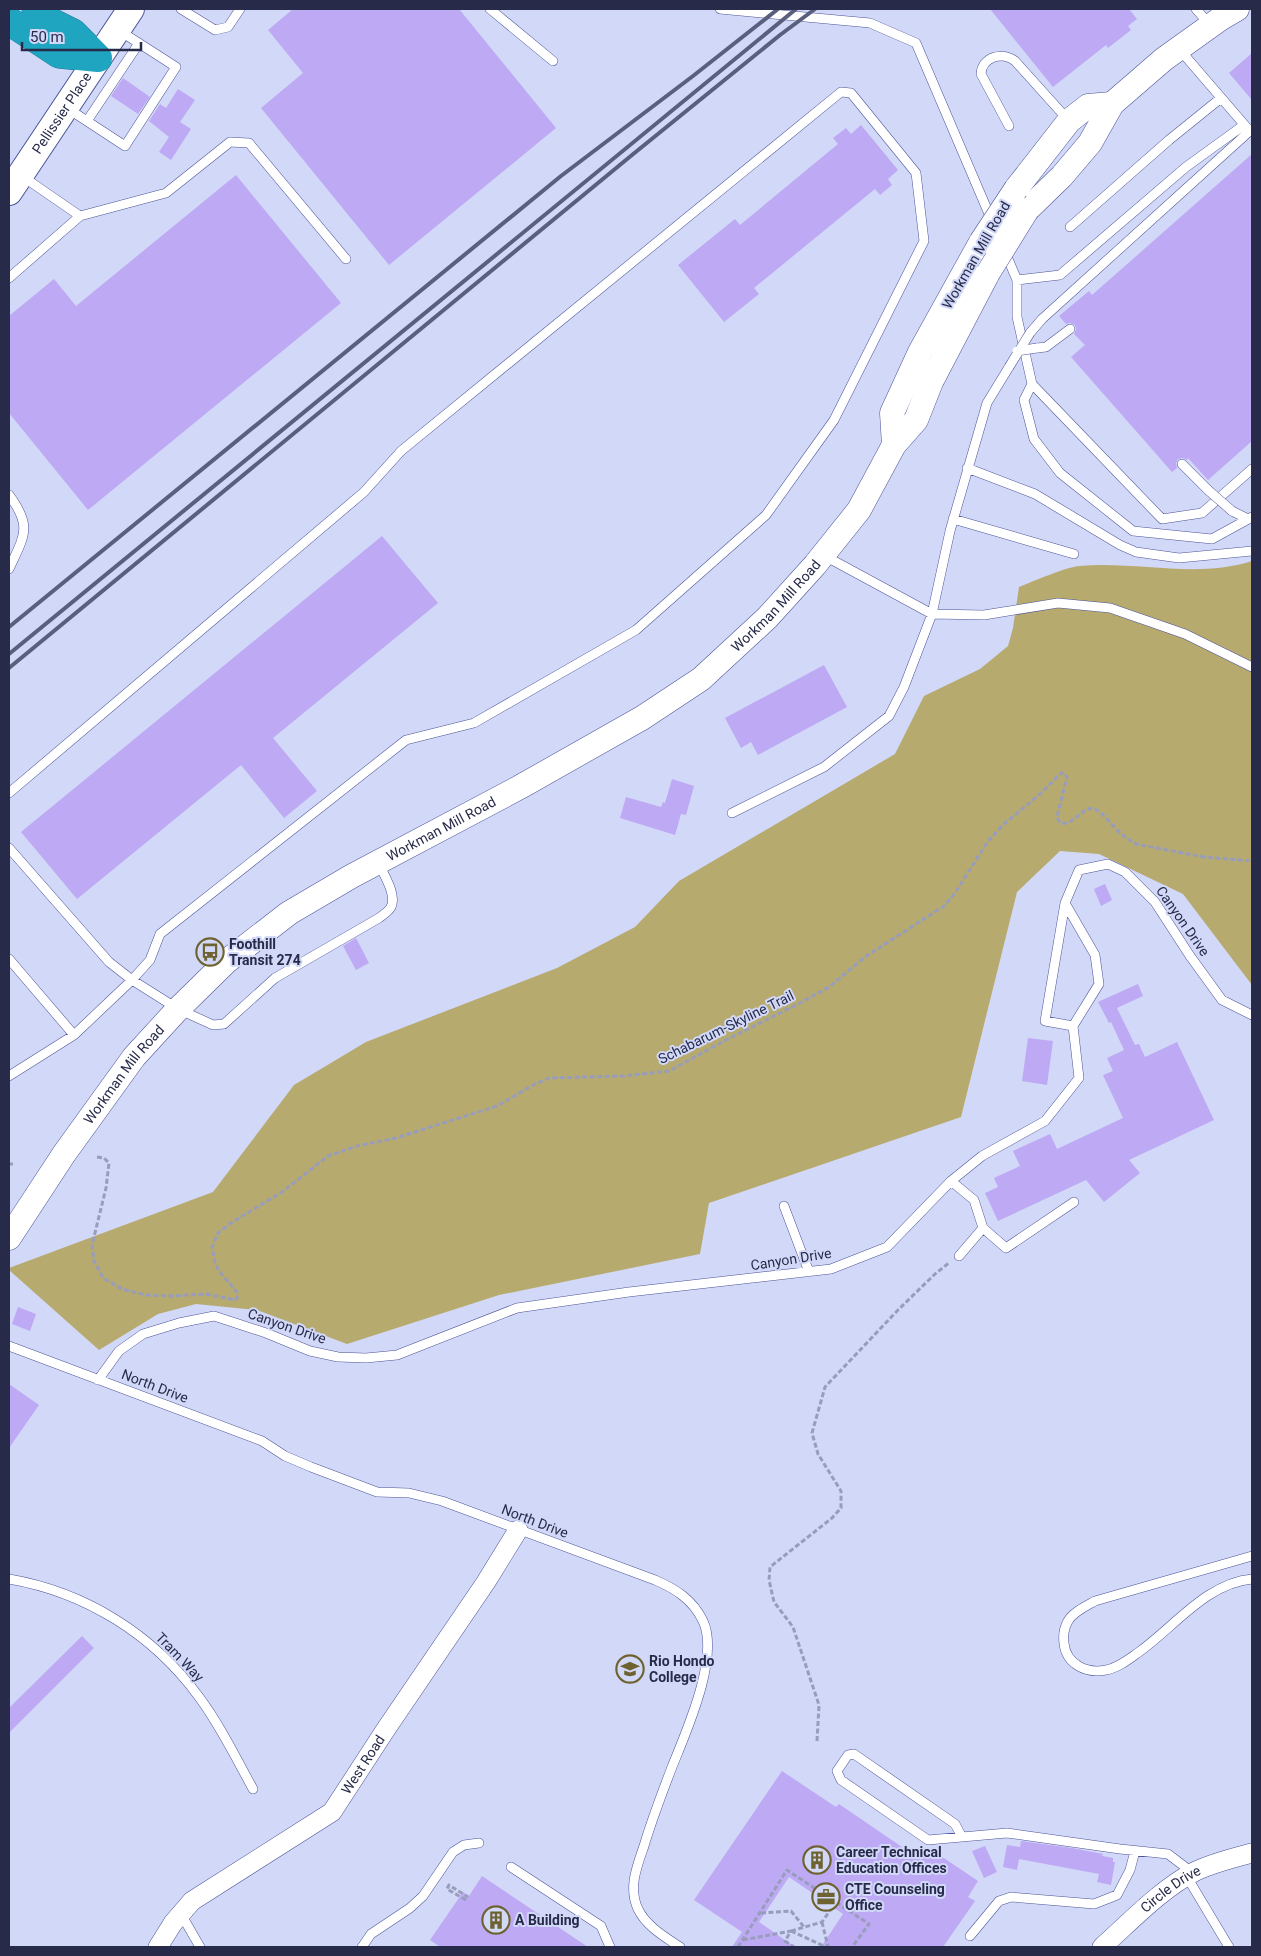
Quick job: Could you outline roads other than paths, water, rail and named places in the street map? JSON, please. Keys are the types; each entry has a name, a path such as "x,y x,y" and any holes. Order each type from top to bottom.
{"highway":[{"path":"36,9 47,20 73,33 98,58"},
{"path":"9,22 59,54 98,58"}],"main road":[{"name":"Pellissier Place","path":"14,183 76,114 98,58 124,19"}],"street":[{"name":"Workman Mill Road","path":"9,1238 64,1154 129,1064 178,1009 227,961 289,913 378,862 520,787 642,718 701,679 767,618 823,555 859,510 894,445 916,420 932,382 988,272 1027,210 1062,176 1090,143 1112,104 1179,49 1204,17 1237,9"},
{"name":"Workman Mill Road","path":"894,445 892,413 920,352 981,242 1016,189 1069,121 1088,106 1112,104"},
{"name":"West Road","path":"158,1947 192,1901 332,1812 486,1582 518,1530"},
{"name":"Circle Drive","path":"1102,1947 1140,1911 1190,1875 1222,1861 1252,1852"}],"lane":[{"path":"186,10 215,30 228,27 240,9"},
{"path":"490,9 553,61"},
{"path":"720,9 870,23 916,42 1016,280 1017,317 1032,384 1162,519 1202,513 1252,469"},
{"path":"124,19 139,43 176,67 125,146 76,114 139,43"},
{"path":"1179,49 1249,128"},
{"path":"1009,126 981,74 983,63 1002,56 1010,57 1015,61 1069,121"},
{"path":"9,793 364,492 401,451 841,92 851,93 916,173 924,241 834,420 766,515 636,630 474,723 406,740 160,934 150,960 132,980 74,1035 9,1076"},
{"path":"1070,227 1169,140 1221,98"},
{"path":"1016,280 1060,275 1186,167 1249,128"},
{"path":"732,813 824,767 889,716 904,687 932,614 953,519 987,403 1017,351 1042,319 1249,128"},
{"path":"9,278 80,216 166,194 230,142 249,144 346,259"},
{"path":"14,183 80,216"},
{"path":"1017,351 1046,347 1070,329"},
{"path":"1032,384 1024,400 1034,439 1060,473 1133,531 1212,539 1250,518"},
{"path":"1182,464 1232,511 1250,518"},
{"path":"967,468 1035,494 1120,545 1136,552 1179,558 1252,551"},
{"path":"9,495 23,519 24,531 9,569"},
{"path":"953,519 1074,554"},
{"path":"823,555 932,614 984,615 1058,603 1110,608 1185,634 1252,667"},
{"path":"9,848 109,962 132,980 178,1009 213,1025 224,1024 275,978 379,918 391,909 393,900 390,888 378,862"},
{"name":"Canyon Drive","path":"1065,903 1079,870 1108,864 1125,872 1155,902 1190,956 1222,1000 1252,1015"},
{"path":"1065,903 1095,955 1099,984 1073,1026 1046,1021 1065,903"},
{"path":"9,960 74,1035"},
{"name":"Canyon Drive","path":"98,1380 119,1351 143,1334 179,1323 214,1316 266,1333 310,1351 338,1357 366,1358 397,1355 517,1308 629,1292 831,1269 887,1247 951,1181 982,1156 1045,1121 1079,1078 1073,1026"},
{"path":"951,1181 974,1200 982,1228 1006,1248 1074,1202"},
{"path":"784,1206 809,1272"},
{"path":"959,1256 982,1228"},
{"name":"North Drive","path":"9,1346 257,1439 285,1456 377,1492 410,1493 442,1501 672,1587 691,1602 704,1622 706,1667 698,1698 651,1822 633,1880 638,1909 653,1927 680,1947"},
{"path":"1252,1556 1095,1601 1080,1610 1068,1621 1063,1635 1066,1655 1070,1661 1086,1669 1106,1670 1115,1667 1150,1644 1214,1590 1227,1584 1252,1580"},
{"name":"Tram Way","path":"9,1579 46,1587 80,1600 111,1616 146,1641 166,1659 200,1698 253,1789"},
{"path":"962,1837 955,1824 854,1754 848,1755 837,1771 841,1780 928,1840 1007,1834 1168,1854 1190,1875 1230,1947"},
{"path":"362,1947 371,1934 410,1908 423,1896 453,1852 464,1845 478,1843"},
{"path":"970,1936 999,1902 1012,1897 1094,1904 1116,1895 1130,1870 1135,1851"},
{"path":"511,1867 601,1926 610,1947"},
{"path":"181,1914 200,1947"}],"railway":[{"path":"9,627 561,176 778,9"},
{"path":"9,654 796,9"},
{"path":"9,668 632,155 780,35 815,9"}],"place":[{"name":"Foothill Transit 274","path":"210,952"},
{"name":"Rio Hondo College","path":"630,1669"},
{"name":"Career Technical Education Offices","path":"817,1860"},
{"name":"CTE Counseling Office","path":"826,1897"},
{"name":"A Building","path":"496,1920"}]}
